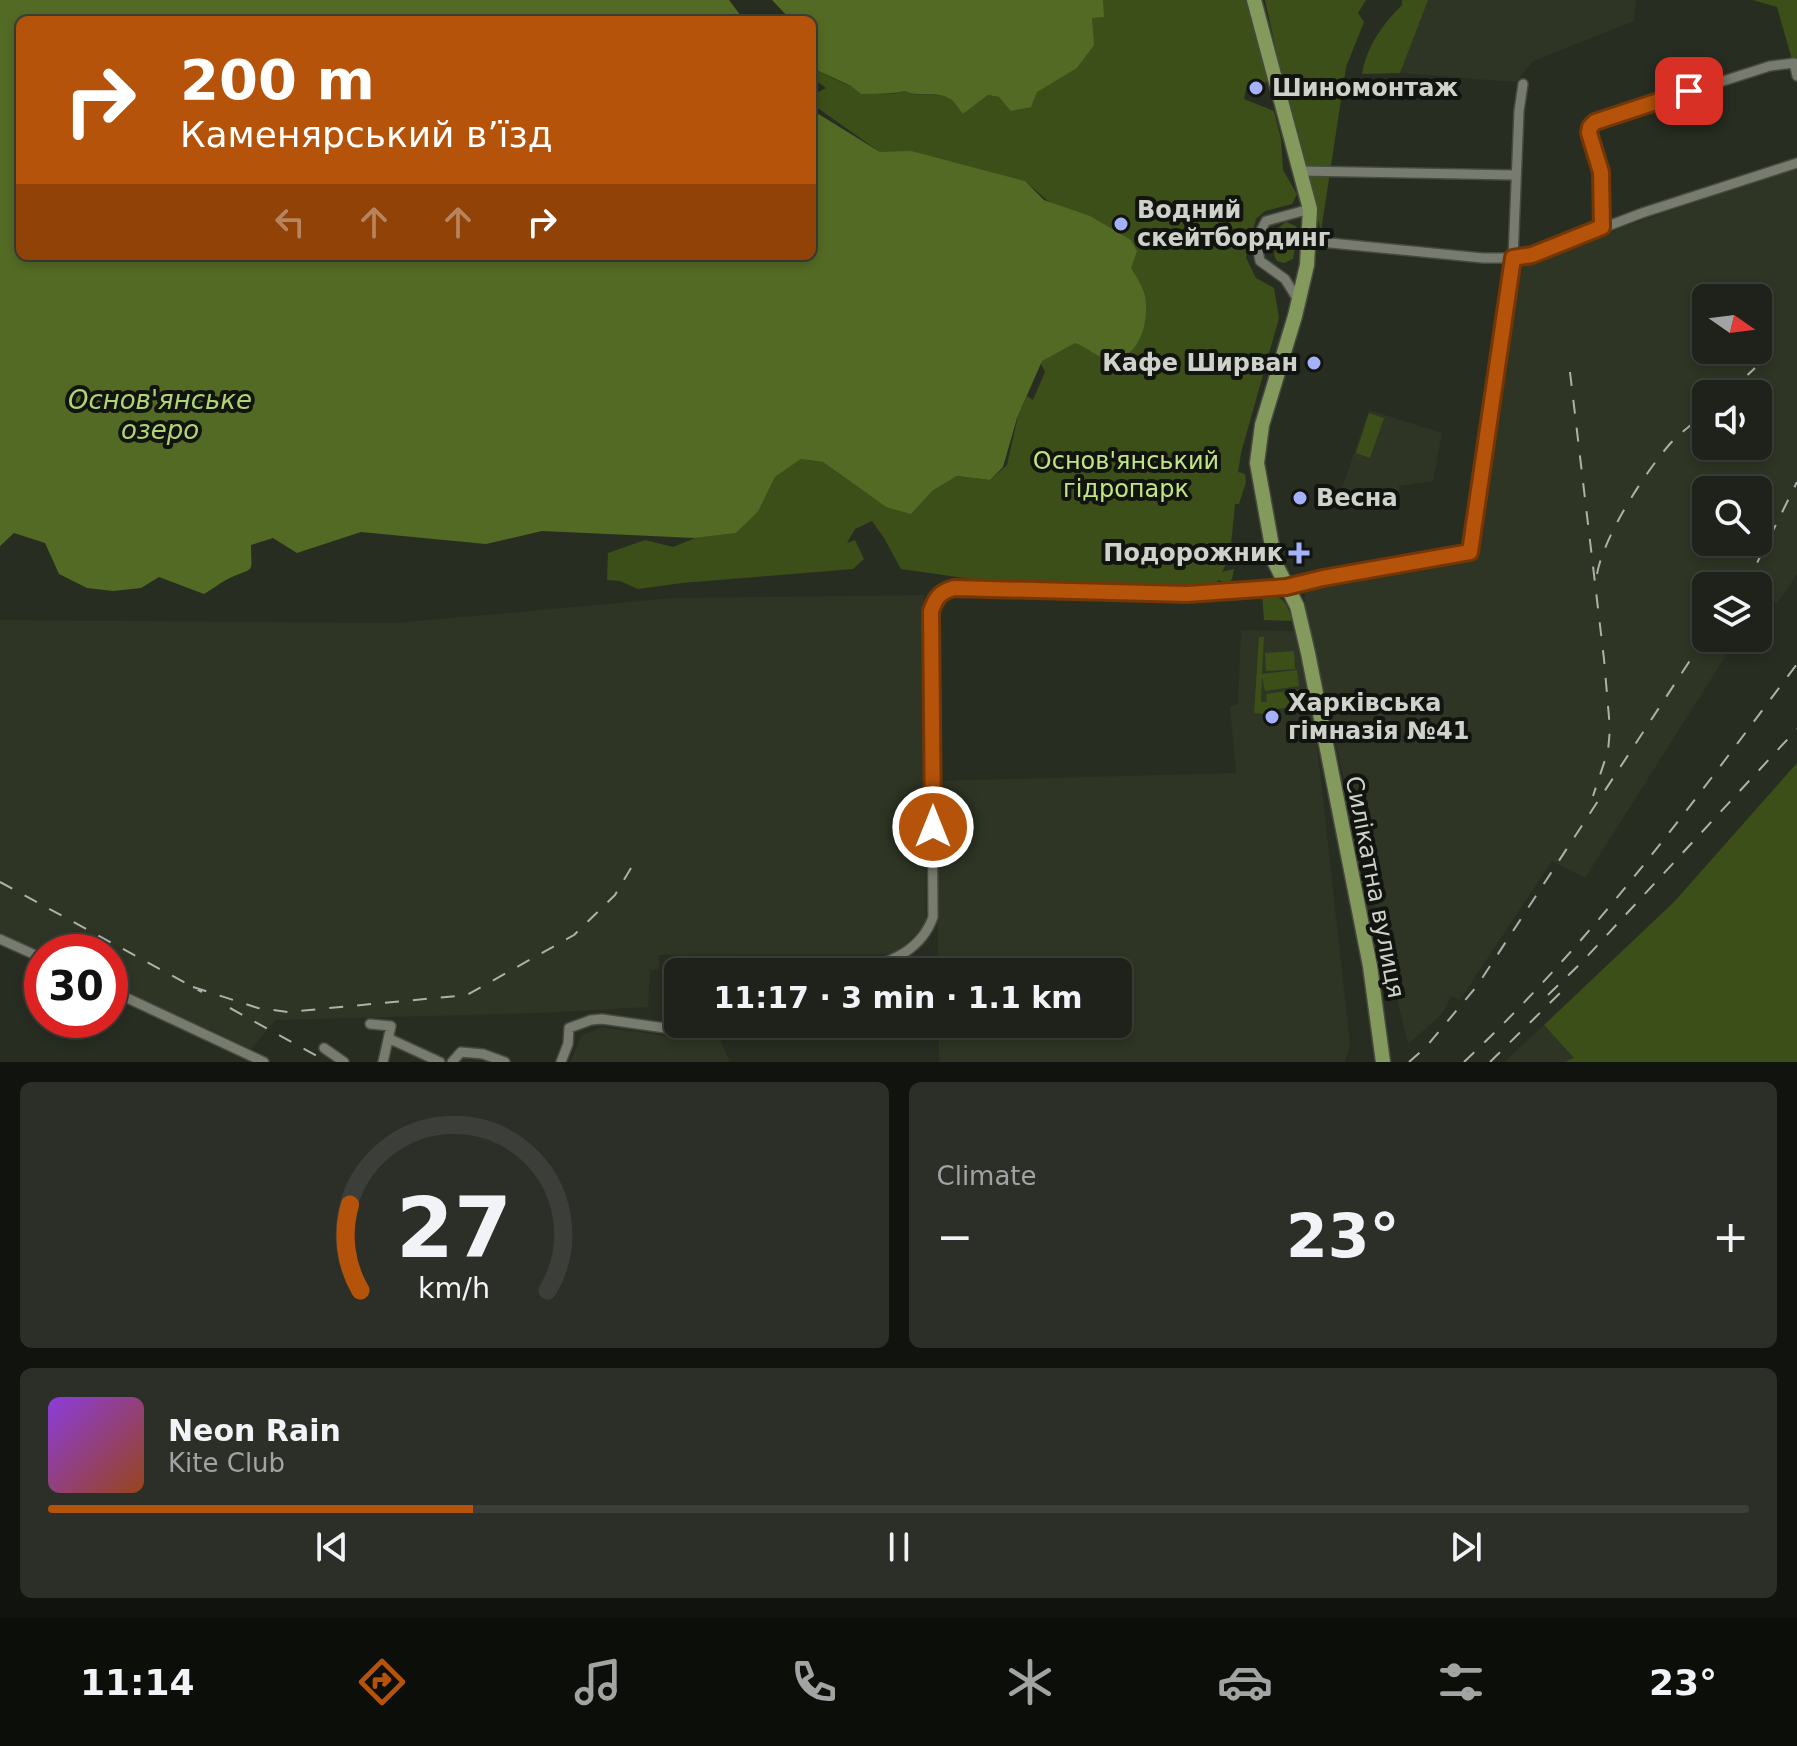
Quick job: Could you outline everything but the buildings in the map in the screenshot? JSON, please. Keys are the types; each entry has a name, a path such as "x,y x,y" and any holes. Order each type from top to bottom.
{"main road":[{"name":"Силікатна вулиця","path":"1254,0 1310,209 1310,241 1299,301 1262,425 1257,463 1275,563 1297,606 1308,653 1370,966 1383,1062"}],"street":[{"path":"1602,227 1601,172 1589,133 1595,122 1770,66 1794,63 1797,76"},
{"path":"896,958 915,947 928,931 933,917 931,611 936,598 943,591 954,588 1187,594 1286,587 1470,552 1513,258 1515,175 1523,84"},
{"path":"1310,241 1483,258 1532,255 1602,227 1797,163"},
{"path":"1302,171 1515,175"},
{"path":"1299,301 1285,279 1260,261 1256,240 1266,221 1310,209"},
{"path":"0,939 24,950"},
{"path":"128,998 264,1062"},
{"path":"561,1062 568,1044 569,1028 591,1020 664,1028"},
{"path":"370,1024 391,1026 383,1062"},
{"path":"390,1039 440,1062"},
{"path":"324,1048 344,1062"},
{"path":"452,1062 461,1052 483,1054 505,1062"}],"shaded area":[{"path":"1428,0 1636,0 1634,21 1533,61 1516,82 1400,73 1409,37"},
{"path":"1797,168 1797,574 1777,604 1772,599 1772,572 1692,572 1692,652 1728,652 1585,878 1552,861 1460,1000 1451,997 1441,1015 1408,1044 1307,625 1304,585 1474,560 1473,551 1478,546 1517,263"},
{"path":"1369,410 1442,433 1433,481 1399,486 1400,503 1342,501 1341,491"},
{"path":"924,595 926,925 894,954 659,955 659,969 650,970 648,1007 276,1020 251,1049 128,991 128,934 24,934 24,943 0,932 0,620 396,623 673,598"},
{"path":"1241,630 1294,631 1315,726 1350,1045 1345,1062 939,1062 939,1038 1132,1038 1132,958 938,958 937,781 1236,773 1230,707 1238,704"},
{"path":"1544,1025 1575,1058 1572,1062 1504,1062"},
{"path":"602,1027 664,1038 719,1038 730,1062 570,1062 581,1036"}],"green space":[{"name":"Основ'янський гідропарк","path":"1102,0 1246,0 1268,82 1247,85 1244,99 1274,111 1281,139 1283,170 1297,194 1292,204 1265,211 1256,219 1246,258 1256,278 1274,288 1279,318 1241,453 1238,472 1245,474 1246,482 1239,504 1235,504 1231,545 1238,552 1230,556 1222,572 1234,569 1232,579 1228,583 1218,580 1215,585 1172,587 1033,581 1006,584 901,569 872,521 855,529 847,543 855,540 864,559 853,569 638,589 620,581 607,580 608,553 645,540 673,547 695,538 736,533 758,512 775,477 801,459 823,462 886,507 932,491 957,476 990,480 1007,465 1018,416 1027,396 1033,400 1045,372 1040,362 1074,343 1084,345 1105,358 1126,355 1131,240 1048,201 1025,181 880,152 816,107 816,93 826,88 816,81 816,70 869,92 905,91 945,96 963,114 988,95 999,97 1091,17"},
{"path":"1265,0 1366,0 1358,13 1364,22 1346,67 1321,231 1291,118"},
{"path":"1402,0 1428,0 1400,73 1362,74 1372,45 1402,5"},
{"path":"1753,0 1797,0 1797,77 1777,7"},
{"path":"1286,222 1296,226 1298,232 1293,259 1284,263 1277,261 1274,255 1278,228"},
{"path":"1369,413 1384,418 1370,458 1356,453"},
{"path":"1262,595 1283,600 1292,621 1264,620"},
{"path":"1259,637 1264,637 1262,674 1297,670 1299,686 1265,691 1262,677 1261,702 1267,702 1266,694 1300,689 1302,706 1267,710 1266,714 1254,713"},
{"path":"1294,651 1295,669 1266,671 1265,653"},
{"path":"1797,763 1797,1062 1565,1062 1574,1058 1544,1025 1674,902"}],"water":[{"name":"Основ'янське озеро","path":"0,0 729,0 741,16 16,16 16,260 816,260 816,112 880,152 911,151 1025,181 1044,200 1090,216 1131,240 1137,251 1131,268 1145,296 1146,315 1142,334 1132,351 1109,359 1075,343 1042,361 1017,418 1003,467 990,480 957,476 932,491 911,514 886,507 823,462 801,459 775,477 758,512 736,533 695,538 542,531 486,544 361,532 297,553 273,538 251,545 249,570 204,594 159,577 141,588 113,591 87,588 59,574 45,543 14,533 0,546"},
{"path":"772,0 1103,0 1104,17 1092,18 1094,45 1077,68 1037,92 1031,107 1011,111 999,97 988,95 963,114 945,96 905,91 861,94 816,70 816,16 787,16"}],"railway":[{"path":"1742,380 1755,368"},
{"path":"1570,372 1610,729 1608,751 1593,796"},
{"path":"1597,574 1616,524 1637,489 1669,445 1692,424"},
{"path":"1751,572 1797,482"},
{"path":"1409,1062 1426,1047 1477,986 1696,652"},
{"path":"1464,1062 1556,969 1598,920 1679,820 1797,664"},
{"path":"1548,995 1797,729"},
{"path":"193,987 258,1008 288,1012 467,995 574,935 615,895 631,868"},
{"path":"0,882 202,992"},
{"path":"1490,1062 1561,992"},
{"path":"230,1008 328,1062"}],"place":[{"name":"Шиномонтаж","path":"1256,88"},
{"name":"Водний скейтбординг","path":"1121,224"},
{"name":"Кафе Ширван","path":"1314,363"},
{"name":"Весна","path":"1300,498"},
{"name":"Подорожник","path":"1299,553"},
{"name":"Харківська гімназія №41","path":"1272,717"}],"route":[{"path":"933,827 931,611 936,598 943,591 954,588 1187,594 1259,589 1286,587 1470,552 1513,258 1532,255 1602,227 1601,172 1589,141 1590,127 1595,122 1602,117 1689,91"}]}
